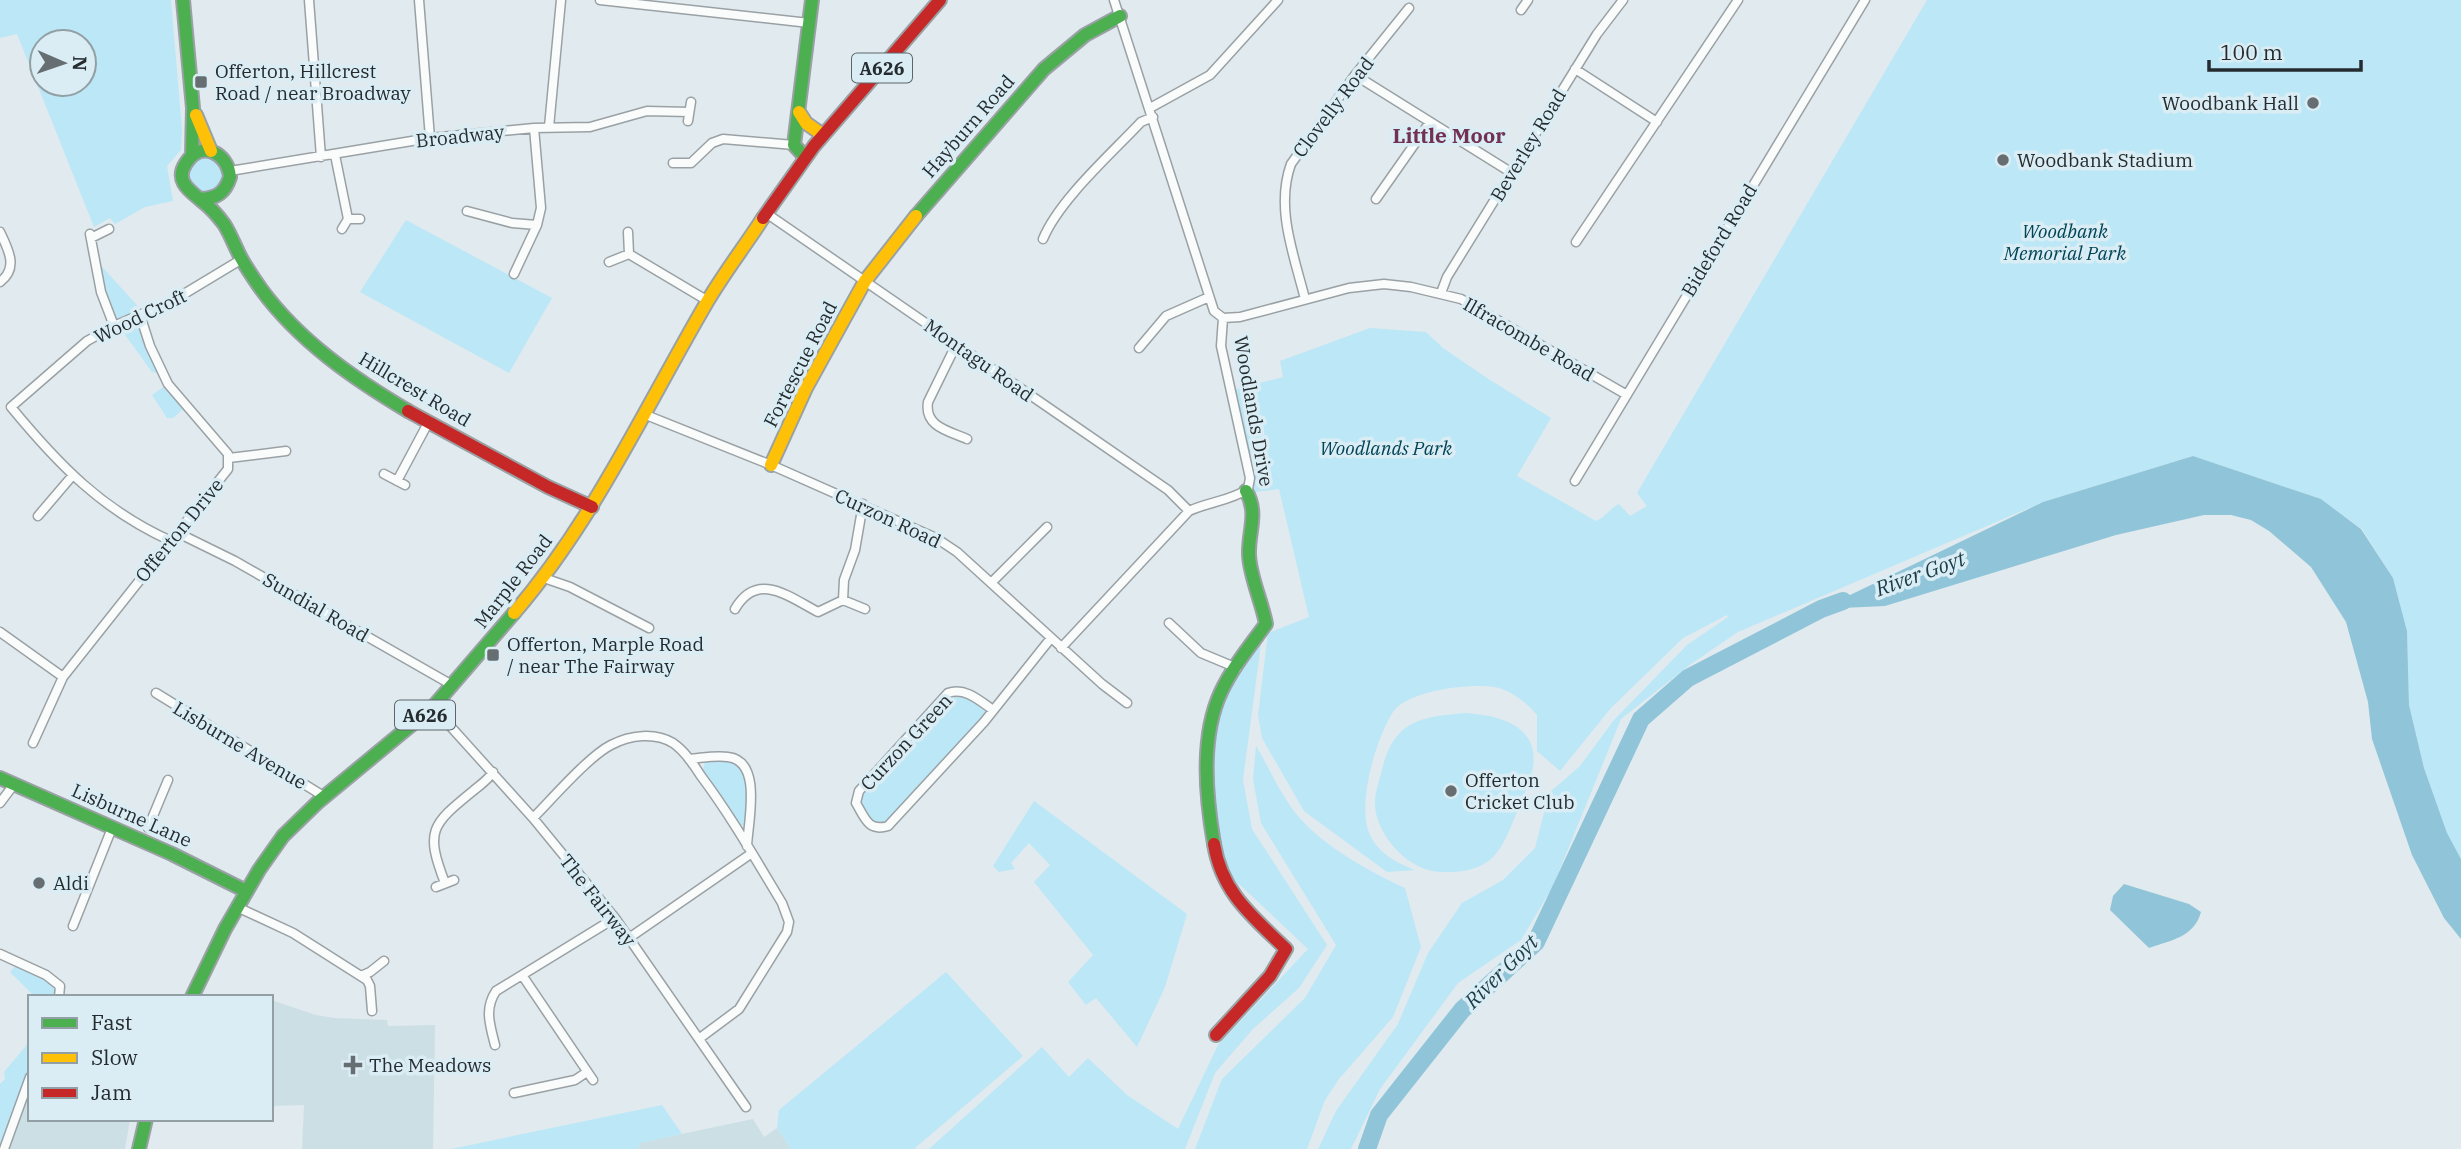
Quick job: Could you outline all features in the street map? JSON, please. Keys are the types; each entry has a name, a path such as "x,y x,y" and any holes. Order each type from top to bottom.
{"main road":[{"name":"Hillcrest Road","path":"183,0 194,108 192,156 183,168 183,183 192,195 201,199 224,224 242,259 265,294 303,336 362,383 588,513"},
{"path":"805,157 794,145 795,122 799,112 812,0"},
{"name":"A626","path":"819,141 940,0"},
{"name":"Hayburn Road","path":"865,281 926,204 1044,69 1075,43 1120,16"},
{"name":"Hillcrest Road","path":"194,108 211,151 224,158 230,171 229,184 221,195 224,224"},
{"path":"799,112 819,141"},
{"name":"Marple Road","path":"193,995 237,907 274,846 300,817 433,707 544,578 588,513 708,302 766,213 819,141"},
{"path":"192,156 211,151"},
{"path":"201,199 221,195"},
{"name":"Fortescue Road","path":"771,465 806,388 865,281"},
{"name":"Woodlands Drive","path":"1216,1035 1270,976 1286,949 1229,890 1217,859 1206,792 1208,742 1219,696 1266,624 1248,553 1255,514 1246,491"},
{"name":"Lisburne Lane","path":"0,778 172,853 246,891"},
{"path":"139,1149 146,1121"}],"street":[{"path":"309,0 321,157"},
{"path":"419,0 430,138"},
{"path":"549,127 561,0"},
{"path":"600,0 809,23"},
{"name":"Woodlands Drive","path":"1114,0 1209,297 1214,311 1223,318 1221,346 1250,478 1246,491"},
{"path":"1043,239 1050,221 1065,203 1141,122 1151,112 1210,75 1278,0"},
{"path":"1521,10 1528,0"},
{"name":"Beverley Road","path":"1441,293 1447,277 1575,69 1623,0"},
{"path":"1576,242 1738,0"},
{"name":"Bideford Road","path":"1575,481 1865,0"},
{"name":"Clovelly Road","path":"1305,299 1286,222 1285,181 1291,164 1355,75 1409,8"},
{"path":"1575,69 1657,122"},
{"path":"1355,75 1512,173"},
{"name":"Broadway","path":"230,171 430,138 534,128 590,127 647,111 689,116 691,102"},
{"path":"1376,199 1430,122"},
{"path":"514,274 537,225 542,200 534,128"},
{"path":"673,163 691,163 712,143 723,139 794,145"},
{"path":"335,155 348,219 342,229"},
{"path":"467,211 505,221 537,225"},
{"name":"Montagu Road","path":"766,213 1168,490 1189,511"},
{"path":"348,219 360,219"},
{"path":"109,229 91,236 101,292 114,326"},
{"path":"0,232 11,256 11,263 7,277 0,282"},
{"path":"628,232 629,254"},
{"path":"629,254 708,302"},
{"path":"610,262 629,254"},
{"name":"Wood Croft","path":"73,475 45,448 11,407 87,341 183,295 242,259"},
{"name":"Ilfracombe Road","path":"1223,318 1240,317 1349,288 1384,284 1411,286 1461,299 1627,396"},
{"path":"1139,348 1166,316 1209,297"},
{"name":"Offerton Drive","path":"33,743 63,677 228,468 229,458 168,384 150,346 141,314"},
{"path":"956,345 928,402 927,410 937,427 967,439"},
{"name":"Curzon Road","path":"646,415 863,504 936,538 1127,703"},
{"path":"384,474 401,483 428,423"},
{"path":"229,458 286,451"},
{"path":"38,516 73,475 125,518 171,541"},
{"path":"1061,648 1189,511 1246,491"},
{"path":"844,600 844,580 855,550 863,504"},
{"path":"991,583 1047,527"},
{"name":"Sundial Road","path":"178,533 235,561 452,685"},
{"path":"544,578 581,592 649,628"},
{"path":"735,610 741,598 754,590 768,587 818,612 844,600 865,608"},
{"path":"1169,623 1201,653 1237,668"},
{"path":"0,632 63,677"},
{"name":"Curzon Green","path":"993,710 963,691 947,693 859,791 856,803 871,826 888,826 993,710 1051,638"},
{"name":"Lisburne Avenue","path":"156,693 325,797"},
{"name":"The Fairway","path":"433,707 533,818 615,918 746,1107"},
{"path":"533,818 602,750 612,744 638,737 663,738 676,744 689,759 716,795 787,912 788,932 739,1009 700,1038"},
{"path":"689,759 727,756 742,762 747,768 751,780 749,850"},
{"path":"454,880 440,885 433,844 437,827 446,813 493,772"},
{"path":"148,828 169,780"},
{"path":"0,803 15,783"},
{"path":"73,926 113,828"},
{"path":"629,938 749,850"},
{"path":"237,907 293,933 368,980 372,1011"},
{"path":"495,1045 487,1030 492,997 503,986 615,918"},
{"path":"0,954 46,975 60,986 59,995"},
{"path":"361,976 384,961"},
{"path":"514,1093 527,1094 590,1076 522,975"},
{"path":"4,1149 28,1083"}],"shaded area":[{"name":"The Meadows","path":"273,1001 334,1018 387,1020 388,1026 435,1025 433,1149 302,1149 304,1105 273,1106"},
{"path":"28,1099 28,1121 130,1121 125,1149 9,1149"},
{"path":"753,1119 764,1137 777,1128 791,1149 638,1149 639,1143"}],"green space":[{"path":"0,0 171,0 182,129 181,150 167,166 173,201 145,207 115,224 110,218 94,227 43,98 98,98 98,28 28,28 28,62 17,34 0,38"},
{"name":"Woodbank Memorial Park","path":"1927,0 2461,0 2461,859 2447,833 2424,768 2409,705 2407,631 2393,578 2362,529 2321,499 2193,456 2043,502 1738,632 1691,664 1621,719 1553,886 1521,940 1458,983 1380,1089 1351,1149 1318,1149 1336,1111 1398,1024 1428,953 1462,903 1503,880 1535,848 1549,793 1580,766 1614,720 1687,645 1728,617 1727,615 1683,638 1611,708 1560,771 1537,751 1537,715 1520,699 1504,690 1488,686 1442,689 1401,704 1393,712 1380,738 1367,790 1366,822 1370,835 1383,853 1415,870 1387,872 1304,811 1262,738 1258,715 1268,633 1309,617 1279,489 1255,492 1233,390 1283,377 1280,361 1370,328 1426,332 1443,348 1551,418 1517,476 1596,521 1619,504 1630,516 1647,506 1637,493"},
{"path":"192,156 224,158 226,190 196,197 183,168"},
{"path":"406,220 552,298 509,373 360,292"},
{"path":"96,260 144,313 141,314 162,374 152,372 120,324 114,326"},
{"path":"168,384 187,406 173,418 167,418 152,395"},
{"path":"1262,636 1243,780 1252,829 1327,945 1299,988 1253,1029 1215,1073 1185,1149 929,1149 1042,1047 1069,1077 1088,1058 1127,1095 1178,1129 1218,1045 1308,949 1239,884 1230,880 1215,814 1213,767 1218,722 1231,685"},
{"path":"956,690 993,710 888,826 875,828 856,803 859,791 948,693"},
{"path":"1465,713 1490,716 1523,732 1533,752 1532,772 1508,834 1492,858 1464,871 1432,871 1402,855 1387,838 1377,818 1376,793 1388,752 1402,730 1428,718"},
{"path":"1256,746 1286,800 1308,827 1348,857 1405,888 1421,947 1393,1017 1339,1079 1325,1100 1307,1149 1195,1149 1222,1079 1305,998 1336,945 1261,823 1253,779"},
{"path":"724,759 746,778 746,825 738,825 703,771 705,761"},
{"path":"1034,801 1187,914 1165,987 1137,1047 1096,998 1086,1005 1068,982 1093,955 1034,882 1050,865 1029,843 1011,863 1015,869 999,872 993,866"},
{"path":"19,962 60,986 59,995 33,995 10,972"},
{"path":"946,972 1023,1056 914,1149 791,1149 777,1128 779,1110"},
{"path":"28,1043 28,1083 4,1149 0,1149 0,1084 5,1079 4,1072"},
{"path":"662,1105 682,1134 640,1143 638,1149 451,1149"}],"water":[{"path":"2193,456 2321,499 2361,529 2393,578 2407,631 2409,705 2424,768 2447,833 2461,859 2461,939 2444,918 2412,855 2372,739 2368,702 2346,622 2311,567 2269,531 2251,520 2231,515 2204,515 2116,535 1885,606 1821,609 2043,502"},
{"path":"2124,884 2189,904 2201,912 2198,920 2188,932 2174,940 2149,948 2110,910 2113,896"}],"waterway":[{"name":"River Goyt","path":"1367,1149 1379,1115 1462,1010 1536,942 1641,719 1688,678 1821,609 1843,601"}],"traffic: fast":[{"path":"183,0 193,108 192,156"},
{"path":"805,157 794,145 812,0"},
{"path":"916,216 1044,69 1085,35 1120,16"},
{"path":"201,199 220,194 230,177 224,161 213,152 199,152 192,156 183,169 183,180 188,189 224,224 243,262 261,289 292,326 328,358 408,411"},
{"path":"1214,844 1207,787 1207,747 1214,710 1225,683 1266,624 1250,563 1252,507 1246,491"},
{"path":"193,995 225,929 259,870 283,836 318,802 433,707 514,613"},
{"path":"0,778 172,854 246,891"},
{"path":"139,1149 146,1121"}],"traffic: slow":[{"path":"799,112 806,123 823,135"},
{"path":"196,115 211,151"},
{"path":"771,465 806,388 865,281 916,216"},
{"path":"514,613 543,577 594,502 707,302 763,218"}],"traffic: jam":[{"path":"763,218 814,146 940,0"},
{"path":"408,411 548,487 592,507"},
{"path":"1214,844 1218,861 1231,890 1250,914 1286,949 1270,976 1216,1035"}],"place":[{"name":"Offerton, Hillcrest Road / near Broadway","path":"201,82"},
{"name":"Woodbank Hall","path":"2313,103"},
{"name":"Woodbank Stadium","path":"2003,160"},
{"name":"Offerton, Marple Road / near The Fairway","path":"493,655"},
{"name":"Offerton Cricket Club","path":"1451,791"},
{"name":"Aldi","path":"39,883"},
{"name":"The Meadows","path":"353,1065"}],"district":[{"name":"Little Moor","path":"1449,135"}],"park label":[{"name":"Woodlands Park","path":"1386,448"}]}
